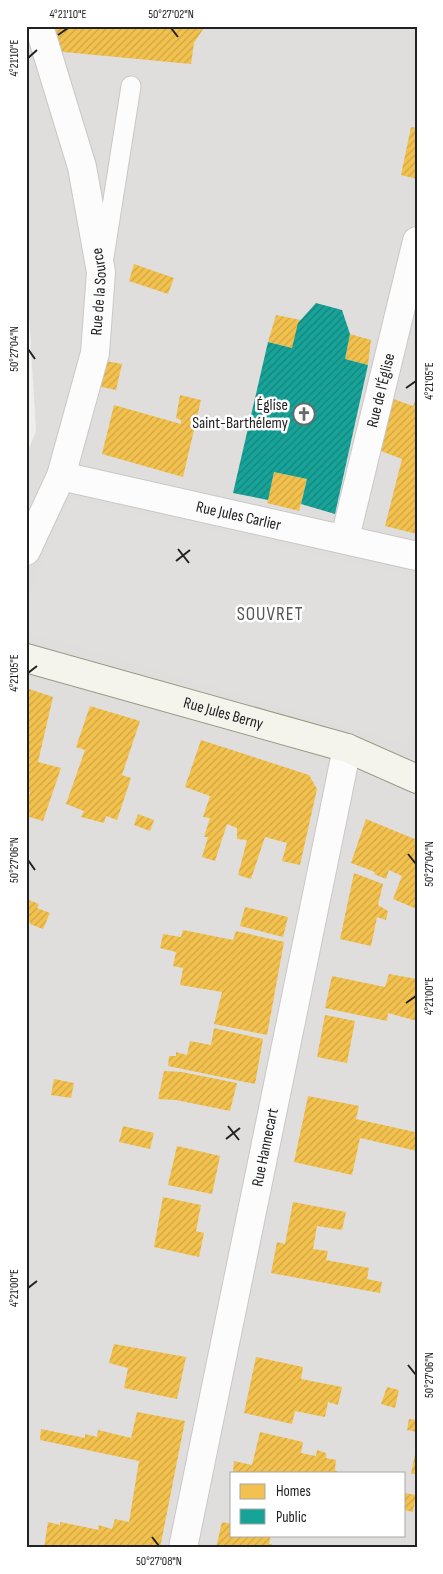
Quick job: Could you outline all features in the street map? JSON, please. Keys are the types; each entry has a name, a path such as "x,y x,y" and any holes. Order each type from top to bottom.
{"main road":[{"name":"Rue Jules Berny","path":"26,658 347,748 417,779"}],"street":[{"name":"Rue de la Source","path":"26,551 61,476 95,353 101,272 82,167 39,26"},
{"name":"Rue de l'Église","path":"345,538 417,241"},
{"name":"Rue Jules Carlier","path":"61,476 345,538 417,556"},
{"name":"Rue Hannecart","path":"183,1548 347,748"}],"lane":[{"path":"101,272 131,86"}],"shaded area":[{"path":"26,26 417,26 417,1548 26,1548 26,456 36,431 26,264"},
{"path":"70,498 417,577 417,701 407,745 26,631 26,600"}],"building: Homes":[{"path":"56,26 205,26 194,43 191,64 53,51"},
{"path":"411,127 417,128 417,179 401,175"},
{"path":"134,264 174,278 168,294 129,281"},
{"path":"276,315 301,320 292,348 268,342"},
{"path":"350,334 371,340 368,365 345,359"},
{"path":"106,361 122,364 116,390 101,387"},
{"path":"180,395 201,400 183,477 102,454 114,405 181,424 181,420 176,418"},
{"path":"417,396 417,534 385,526 402,459 373,448 391,398 413,406"},
{"path":"274,472 307,479 299,511 267,503"},
{"path":"26,688 53,697 38,762 61,768 43,821 26,816 30,792 26,792"},
{"path":"90,706 140,721 122,775 131,778 117,820 106,816 104,823 81,817 84,811 66,804 85,750 76,747"},
{"path":"201,740 309,775 317,789 300,865 282,861 287,843 265,837 251,879 238,875 247,840 237,839 237,828 227,824 215,861 202,857 208,837 204,837 210,818 203,817 210,796 185,787"},
{"path":"138,814 154,820 150,831 134,825"},
{"path":"366,819 417,840 417,909 393,899 402,876 389,870 386,879 374,874 375,872 351,863"},
{"path":"354,873 383,884 378,905 388,911 386,920 377,917 371,946 340,939"},
{"path":"26,899 39,904 37,908 50,913 43,929 30,924 26,920"},
{"path":"245,907 288,917 283,937 240,926"},
{"path":"183,930 233,940 236,931 284,942 267,1035 214,1024 222,992 180,985 183,968 173,966 176,952 160,948 163,934 181,937"},
{"path":"389,974 417,979 417,1021 388,1013 387,1021 325,1008 332,976 385,987"},
{"path":"325,1015 355,1021 347,1063 317,1057"},
{"path":"214,1028 263,1039 255,1084 168,1066 169,1056 176,1056 176,1052 187,1055 190,1041 211,1045"},
{"path":"164,1071 182,1072 237,1083 230,1111 176,1100 158,1099"},
{"path":"54,1079 74,1083 71,1098 51,1095"},
{"path":"308,1096 359,1106 356,1119 415,1132 417,1129 417,1151 360,1138 352,1175 294,1162"},
{"path":"123,1126 154,1133 150,1149 119,1142"},
{"path":"177,1146 220,1156 212,1194 168,1185"},
{"path":"163,1197 201,1205 196,1231 204,1233 199,1257 154,1247"},
{"path":"293,1202 346,1212 342,1230 317,1226 313,1249 328,1251 326,1260 369,1268 367,1279 382,1282 380,1293 271,1273 277,1242 285,1244"},
{"path":"114,1344 186,1357 177,1399 124,1388 128,1368 109,1363"},
{"path":"256,1357 303,1367 301,1379 342,1387 338,1405 328,1402 325,1417 295,1411 292,1424 244,1413"},
{"path":"387,1387 399,1390 395,1408 381,1404"},
{"path":"137,1412 185,1421 160,1548 44,1548 48,1522 60,1525 60,1522 99,1530 98,1525 112,1529 115,1519 129,1522 139,1461 40,1440 41,1429 85,1438 85,1434 97,1437 98,1430 131,1438"},
{"path":"409,1419 417,1420 417,1432 407,1430"},
{"path":"260,1432 303,1442 301,1453 316,1456 317,1450 326,1453 326,1458 336,1460 335,1470 338,1472 233,1472 234,1461 252,1465"},
{"path":"415,1454 417,1455 417,1474 411,1474"},
{"path":"406,1493 416,1495 413,1512 406,1510"},
{"path":"222,1522 230,1524 230,1536 271,1536 269,1544 285,1548 216,1548"}],"building: Public":[{"name":"Église Saint-Barthélemy","path":"316,303 342,310 350,334 345,359 368,365 335,514 301,504 307,479 274,472 268,500 233,493 268,342 292,348 298,323"}],"place":[{"name":"Église Saint-Barthélemy","path":"304,414"}],"district":[{"name":"SOUVRET","path":"270,614"}]}
